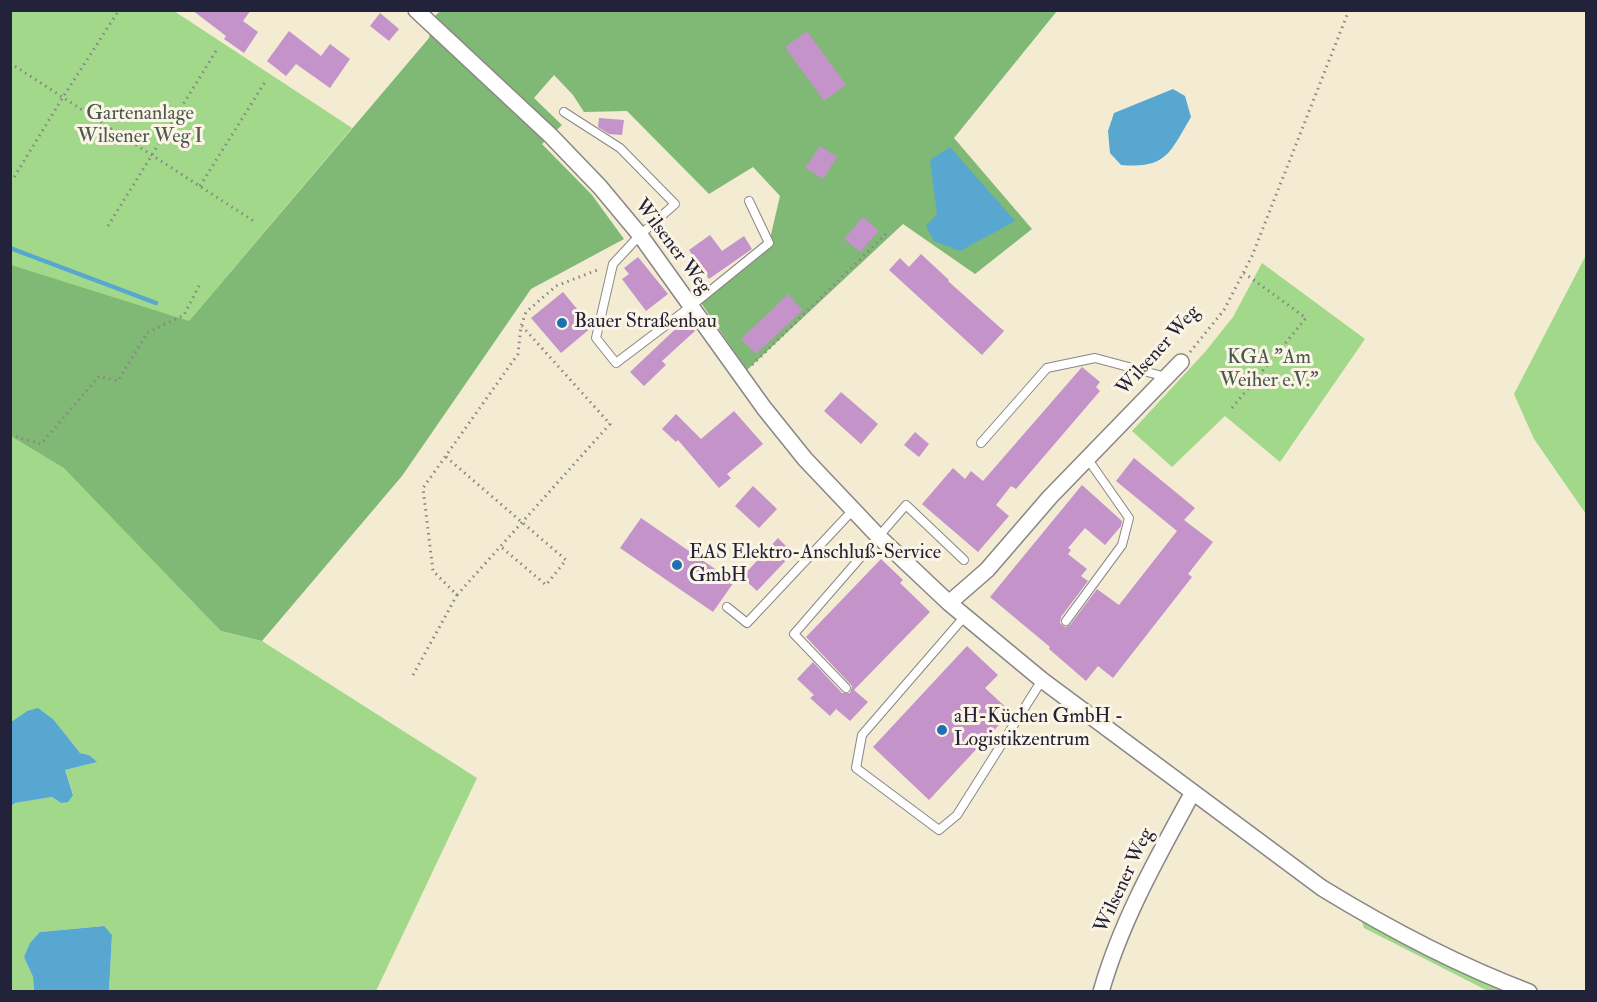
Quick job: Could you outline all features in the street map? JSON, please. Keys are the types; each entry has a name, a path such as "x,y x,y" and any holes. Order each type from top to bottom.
{"street":[{"name":"Wilsener Weg","path":"416,10 551,136 600,187 640,235 741,377 805,459 878,536 964,616 1042,680 1322,888 1358,910 1466,965 1529,992"},
{"name":"Wilsener Weg","path":"950,603 987,570 1087,457 1181,362"},
{"name":"Wilsener Weg","path":"1101,992 1143,885 1193,792"}],"lane":[{"path":"564,112 620,148 675,204 640,235 613,264 596,338 616,363 770,243 748,201"},
{"path":"981,443 1047,368 1095,358 1166,377"},
{"path":"1066,621 1122,545 1129,518 1087,457"},
{"path":"846,688 794,634 906,505 964,560"},
{"path":"727,608 747,623 853,510"},
{"path":"964,616 862,735 856,768 939,830 957,815 1042,680"}],"path":[{"path":"10,177 13,179 119,10"},
{"name":"Wilsener Weg","path":"1181,362 1224,310 1244,273 1349,10"},
{"path":"108,226 216,51"},
{"path":"10,63 255,222"},
{"path":"200,186 265,82"},
{"path":"741,377 887,233"},
{"path":"457,595 433,571 423,488 518,354 521,326 526,312 556,286 613,264"},
{"path":"1232,408 1306,318 1244,273"},
{"path":"10,435 41,444 99,376 118,381 147,333 184,315 200,284"},
{"path":"412,675 457,595 610,424 521,326"},
{"path":"445,457 566,560 546,585 500,546"}],"green space":[{"name":"Gartenanlage Wilsener Weg I","path":"11,11 174,11 352,128 189,321 221,631 262,641 477,778 376,991 109,991 112,935 103,926 40,932 24,957 33,977 34,991 11,991 11,806 15,803 52,797 61,803 73,794 65,770 96,762 89,755 80,753 54,720 27,711 11,722"},
{"path":"440,11 1057,11 954,138 1032,229 975,274 903,224 747,370 699,300 769,243 780,196 753,167 709,194 627,111 584,112 573,95 554,75 534,98 562,125 542,144 592,195 624,239 531,289 402,476 262,641 221,631 64,468 11,436 11,265 189,321 429,38 433,18"},
{"path":"1586,255 1586,514 1534,439 1514,394"},
{"name":"KGA \"Am Weiher e.V.\"","path":"1262,263 1365,339 1280,462 1225,416 1172,467 1132,431 1205,352 1233,317"},
{"path":"1358,910 1529,991 1488,991 1364,928"}],"water":[{"path":"1173,89 1185,96 1191,117 1172,149 1158,161 1136,166 1121,165 1110,153 1108,131 1114,113"},
{"path":"950,147 1015,221 960,251 934,241 926,226 937,214 930,160"},
{"path":"38,708 54,720 80,753 89,755 97,762 65,770 73,795 68,802 61,803 52,797 15,803 11,806 11,722 27,711"},
{"path":"104,926 112,935 109,991 34,991 33,977 24,957 30,943 40,932"}],"building":[{"path":"192,10 251,10 243,21 258,32 244,53 224,39 226,36"},
{"path":"380,13 399,29 389,41 370,26"},
{"path":"289,31 321,56 330,44 350,59 330,88 296,64 286,76 267,61"},
{"path":"807,31 846,85 824,101 785,47"},
{"path":"599,118 624,120 622,135 609,134 598,127"},
{"path":"820,146 837,157 823,179 805,168"},
{"path":"863,217 879,231 860,252 844,239"},
{"path":"710,235 722,251 744,236 752,249 709,279 689,250"},
{"path":"921,254 1004,331 982,355 889,270 900,258 909,267"},
{"path":"638,257 668,294 646,311 622,279 629,274 624,268"},
{"name":"Bauer Straßenbau","path":"563,292 592,327 561,353 531,318"},
{"path":"788,294 803,310 756,354 741,339"},
{"path":"685,320 695,331 662,361 666,365 644,386 630,372"},
{"path":"1082,367 1100,382 1096,387 1100,391 1016,489 1011,486 996,505 1009,516 978,552 922,504 953,468 965,479 971,471 983,481"},
{"path":"841,392 878,424 861,444 824,411"},
{"path":"734,411 763,444 727,474 731,478 719,488 678,440 676,442 662,429 676,414 701,439"},
{"path":"915,432 929,444 919,457 904,445"},
{"path":"1134,458 1195,508 1184,520 1213,542 1188,574 1192,577 1113,678 1098,666 1086,681 1049,649 1050,647 990,597 1082,485 1122,521 1121,526 1105,545 1085,528 1068,548 1071,550 1068,554 1087,569 1081,576 1088,581 1061,617 1060,623 1065,627 1070,625 1097,589 1119,605 1177,531 1116,481"},
{"path":"753,486 777,509 759,528 735,506"},
{"name":"EAS Elektro-Anschluß-Service GmbH","path":"641,518 734,582 713,612 620,548"},
{"path":"778,538 793,553 757,591 742,577"},
{"path":"881,559 903,580 900,583 930,612 854,690 868,702 850,721 836,709 830,716 810,698 814,695 797,679 813,662 842,693 850,693 852,686 806,637"},
{"name":"aH-Küchen GmbH - Logistikzentrum","path":"967,646 998,675 985,688 1011,712 929,800 873,747"}],"waterway":[{"path":"10,248 156,303"}],"place":[{"name":"Bauer Straßenbau","path":"562,323"},
{"name":"EAS Elektro-Anschluß-Service GmbH","path":"677,565"},
{"name":"aH-Küchen GmbH - Logistikzentrum","path":"942,730"}]}
